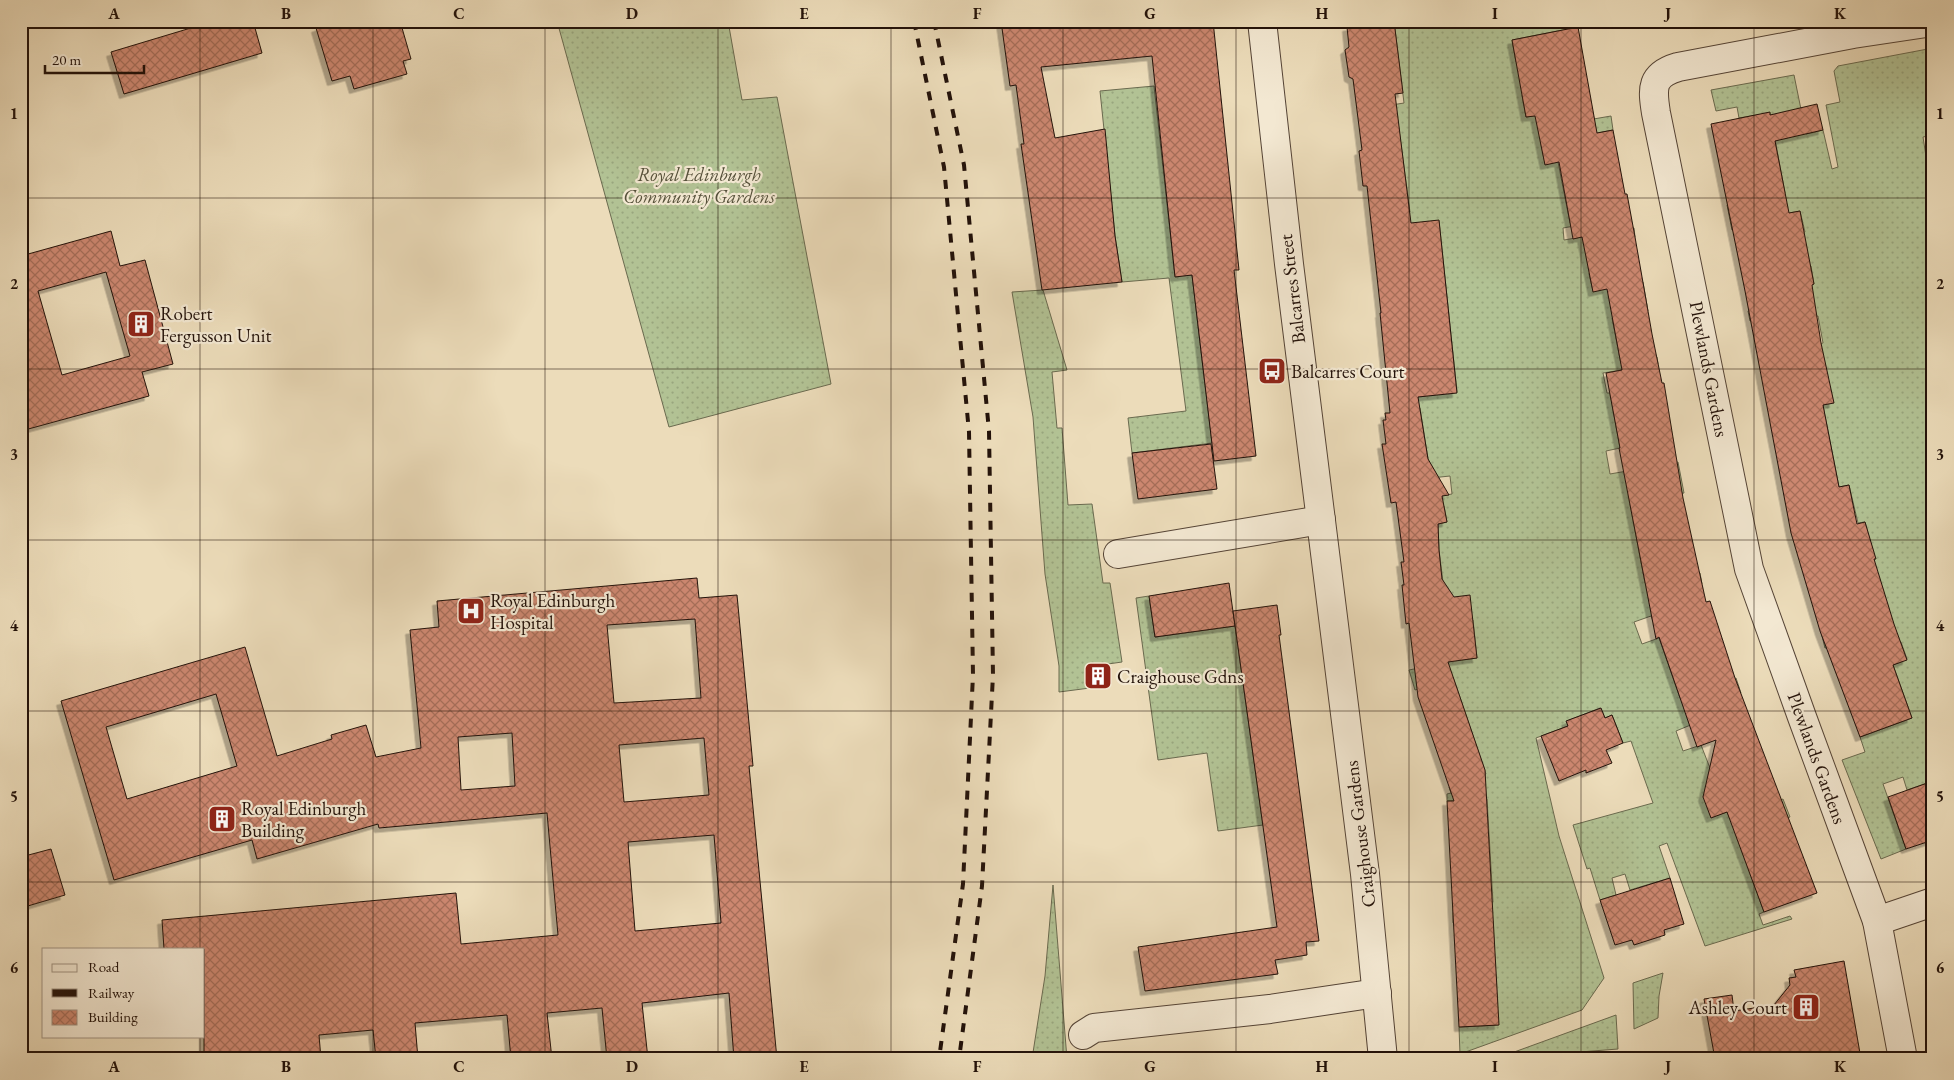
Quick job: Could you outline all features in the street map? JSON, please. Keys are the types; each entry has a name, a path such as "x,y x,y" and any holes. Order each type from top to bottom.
{"street":[{"name":"Balcarres Street","path":"1262,21 1290,274 1342,676"},
{"name":"Plewlands Gardens","path":"1903,1059 1878,921 1802,718 1749,569 1656,113 1654,86 1659,76 1668,70 1678,67 1853,34 1933,22"},
{"path":"1118,554 1321,520"},
{"name":"Craighouse Gardens","path":"1342,676 1365,874 1382,1059"},
{"path":"1878,921 1933,902"},
{"path":"1083,1035 1094,1028 1270,1009 1377,993"}],"green space":[{"name":"Royal Edinburgh Community Gardens","path":"557,21 728,21 742,100 777,97 831,384 669,427"},
{"path":"1394,21 1567,21 1568,29 1512,40 1516,62 1528,60 1534,93 1522,95 1526,117 1544,114 1576,122 1611,116 1613,130 1541,144 1545,164 1558,162 1570,223 1586,220 1586,224 1563,228 1564,240 1634,228 1635,237 1599,244 1589,274 1593,291 1643,282 1648,311 1612,318 1621,364 1657,357 1658,364 1603,373 1607,393 1610,393 1620,448 1606,451 1610,474 1678,462 1684,493 1630,504 1645,583 1700,573 1702,584 1653,621 1651,616 1634,622 1642,644 1659,638 1680,698 1736,678 1741,693 1718,702 1693,724 1676,731 1683,751 1701,745 1717,786 1715,816 1727,812 1730,819 1783,799 1790,817 1737,836 1764,912 1759,914 1763,925 1790,916 1792,919 1705,946 1667,843 1659,846 1670,878 1630,890 1625,874 1612,878 1616,895 1600,900 1590,868 1587,869 1573,825 1653,803 1631,741 1623,743 1612,715 1605,718 1600,708 1567,721 1568,726 1536,738 1559,836 1604,978 1582,1010 1460,1054 1459,1027 1498,1025 1493,921 1453,923 1453,905 1493,902 1487,799 1447,801 1447,794 1451,793 1449,787 1486,774 1453,677 1415,690 1409,670 1477,658 1473,620 1445,598 1438,524 1447,522 1444,506 1435,507 1434,497 1452,494 1450,476 1431,478 1420,408 1391,413 1389,400 1457,392 1439,221 1375,227 1374,217 1410,212 1397,115 1360,110 1404,103"},
{"path":"1933,48 1933,135 1923,137 1927,163 1933,162 1933,181 1930,182 1933,197 1933,781 1907,790 1903,777 1883,784 1906,849 1881,859 1842,760 1865,752 1860,737 1912,718 1893,665 1907,659 1901,642 1825,648 1821,632 1858,564 1875,559 1865,522 1858,523 1849,485 1839,487 1811,345 1823,343 1818,316 1775,324 1774,316 1750,321 1748,311 1806,300 1804,287 1814,284 1811,266 1800,268 1794,234 1805,232 1800,211 1790,213 1790,219 1732,230 1727,205 1785,193 1770,113 1739,118 1737,107 1716,111 1711,90 1794,75 1806,134 1823,130 1832,169 1838,167 1826,105 1840,102 1834,71 1838,66"},
{"path":"1154,86 1175,276 1192,275 1212,443 1132,453 1128,418 1186,411 1169,278 1122,282 1115,236 1100,91"},
{"path":"1043,290 1067,370 1052,372 1057,428 1062,428 1068,505 1092,504 1103,583 1110,583 1122,662 1087,667 1090,688 1059,692 1059,666 1045,574 1033,417 1012,292"},
{"path":"1149,596 1155,637 1235,626 1263,825 1218,831 1207,753 1158,760 1136,598"},
{"path":"1053,885 1067,1059 1032,1059 1045,976"},
{"path":"1663,973 1658,1018 1634,1029 1633,983"},
{"path":"1616,1015 1618,1049 1580,1052 1580,1059 1495,1059"}],"building":[{"path":"214,21 253,21 262,53 124,94 111,52"},
{"path":"336,21 400,21 411,59 403,61 407,74 354,89 350,76 332,81 316,28"},
{"path":"1001,21 1213,21 1239,270 1234,270 1256,456 1214,461 1192,275 1175,277 1152,56 1041,67 1055,138 1105,129 1115,236 1122,282 1042,290 1021,144 1024,144 1016,85 1010,86"},
{"path":"1394,21 1403,93 1395,94 1411,223 1439,220 1457,393 1418,397 1428,459 1449,495 1442,496 1447,522 1438,524 1442,579 1454,597 1470,595 1477,658 1448,662 1485,770 1499,1025 1459,1027 1447,801 1454,801 1418,697 1409,623 1406,624 1401,562 1404,562 1396,502 1391,503 1382,444 1386,444 1383,420 1386,420 1385,413 1390,413 1381,313 1367,186 1363,186 1359,151 1362,150 1353,79 1349,77 1345,50 1349,47 1347,27"},
{"path":"1578,27 1597,133 1613,130 1625,194 1627,194 1652,334 1662,383 1664,383 1683,498 1706,602 1710,601 1735,678 1817,893 1764,912 1727,812 1711,818 1703,797 1716,740 1697,747 1659,637 1656,639 1606,373 1622,370 1607,289 1593,292 1582,237 1573,239 1559,162 1545,165 1535,116 1526,117 1512,40"},
{"path":"1817,104 1823,130 1775,141 1789,213 1800,211 1814,284 1812,285 1821,343 1834,403 1823,405 1839,487 1849,485 1857,524 1865,522 1876,559 1874,559 1907,660 1893,665 1912,718 1860,737 1820,631 1791,533 1711,124 1770,112 1770,115"},
{"name":"Robert Fergusson Unit","path":"111,231 120,266 145,260 173,364 142,372 149,396 21,431 21,256","holes":["106,272 130,356 62,375 38,291"]},
{"path":"1211,444 1217,489 1138,499 1132,453"},
{"name":"Royal Edinburgh Building","path":"697,578 699,598 737,595 753,766 749,766 777,1059 734,1059 729,993 642,1003 648,1059 607,1059 602,1008 547,1013 552,1059 511,1059 507,1015 415,1023 418,1059 376,1059 373,1030 319,1035 321,1059 204,1059 205,948 164,948 162,920 456,893 461,944 558,935 547,813 379,828 378,824 257,859 252,840 114,880 61,701 245,647 277,756 332,739 331,735 366,725 376,757 421,748 410,630 439,627 437,601","holes":["695,619 701,698 614,703 607,625","216,694 237,766 127,799 106,727","512,733 515,786 461,790 458,737","704,738 709,795 624,802 619,745","714,835 721,923 635,931 628,842"]},
{"path":"1229,583 1235,626 1155,637 1149,596"},
{"path":"1277,605 1281,635 1279,635 1319,941 1306,942 1307,955 1275,960 1278,974 1145,991 1138,947 1277,927 1233,611"},
{"path":"1601,708 1605,718 1612,715 1623,743 1606,750 1612,763 1586,773 1586,770 1559,781 1541,736 1568,726 1566,721"},
{"path":"1933,781 1933,840 1906,849 1888,797"},
{"path":"51,849 65,895 21,908 21,857"},
{"path":"1670,878 1684,924 1664,930 1665,935 1634,945 1632,940 1615,945 1600,900"},
{"name":"Ashley Court","path":"1844,961 1861,1059 1787,1059 1786,1053 1755,1059 1715,1059 1704,999 1732,995 1734,1011 1774,1005 1790,985 1789,978 1796,977 1794,970"}],"railway":[{"path":"914,21 944,167 969,432 973,675 963,884 939,1059"},
{"path":"934,21 964,165 989,431 993,675 982,886 959,1059"}],"place":[{"name":"Robert Fergusson Unit","path":"141,324"},
{"name":"Balcarres Court","path":"1272,371"},
{"name":"Royal Edinburgh Hospital","path":"471,611"},
{"name":"Craighouse Gdns","path":"1098,676"},
{"name":"Royal Edinburgh Building","path":"222,819"},
{"name":"Ashley Court","path":"1806,1007"}]}
